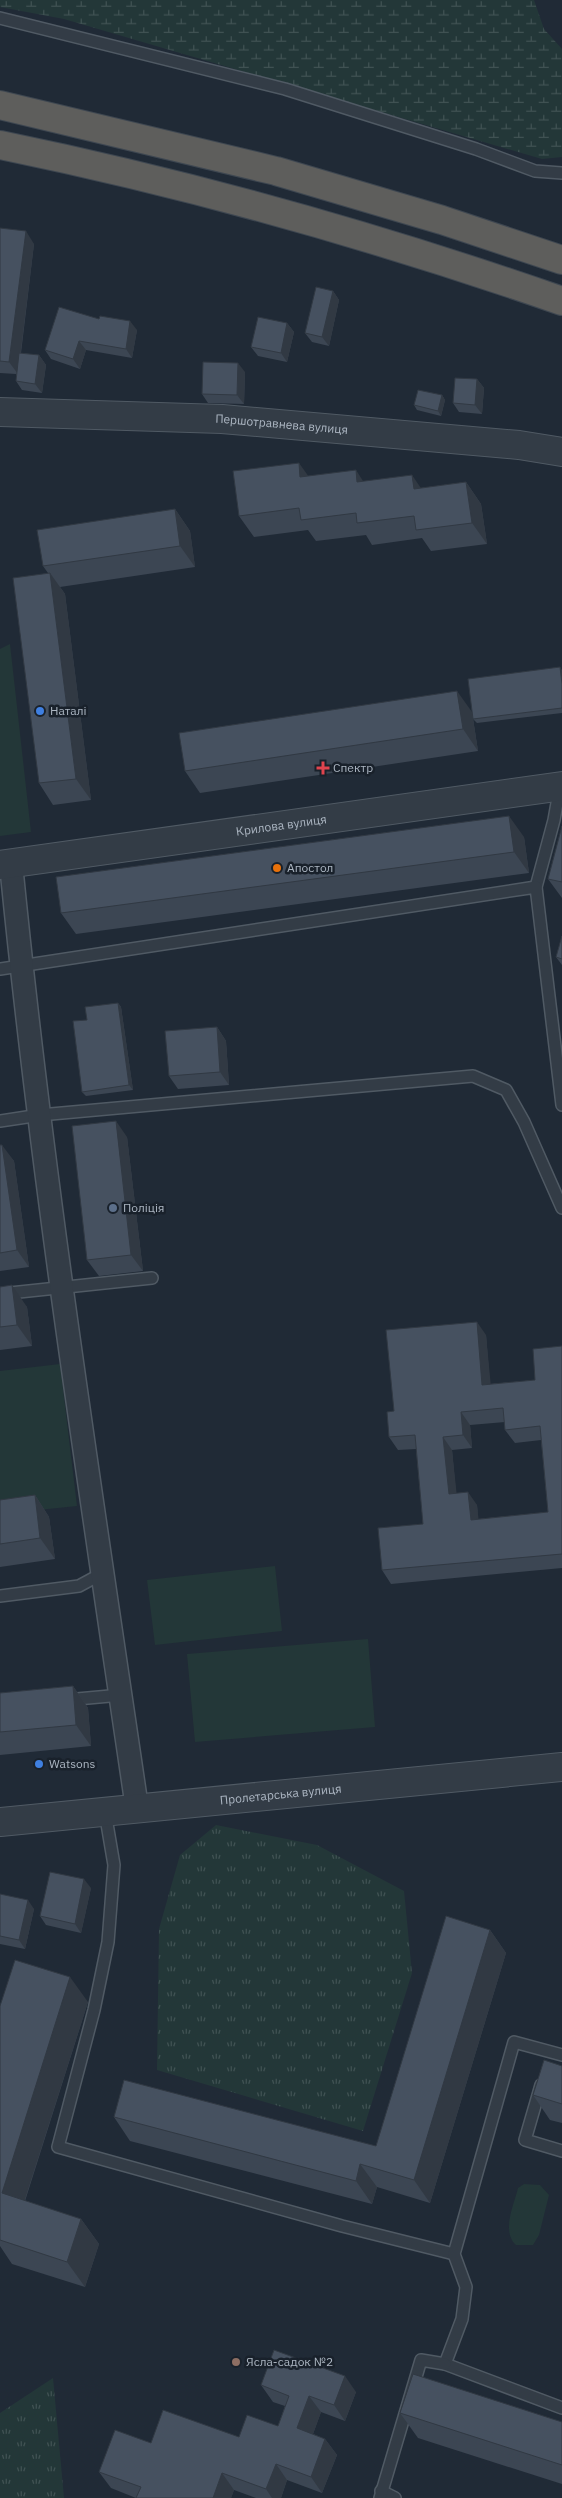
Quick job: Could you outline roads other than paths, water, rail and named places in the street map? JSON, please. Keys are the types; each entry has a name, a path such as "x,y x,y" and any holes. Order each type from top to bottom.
{"highway":[{"path":"0,105 276,171 442,220 562,260"},
{"path":"0,145 68,159 275,210 562,301"}],"street":[{"name":"Першотравнева вулиця","path":"0,412 222,419 519,445 562,452"},
{"name":"Крилова вулиця","path":"6,865 561,786"},
{"path":"6,865 10,967 40,1115 61,1286 137,1808"},
{"name":"Пролетарська вулиця","path":"0,1822 562,1767"}],"lane":[{"path":"0,18 285,88 476,149 535,171 562,173"},
{"path":"561,786 536,888 562,1105"},
{"path":"10,967 536,888"},
{"path":"0,1121 40,1115 473,1076 506,1090 524,1122 562,1208"},
{"path":"0,1294 61,1286 152,1278"},
{"path":"0,1596 79,1586 103,1572"},
{"path":"56,1700 121,1695"},
{"path":"106,1812 114,1864 108,1942 94,2010 58,2147 342,2226 454,2254"},
{"path":"445,2364 462,2319 466,2287 454,2254 514,2042 547,2060 562,2055"},
{"path":"547,2060 525,2140 562,2150"},
{"path":"395,2498 380,2495 421,2360 445,2364 562,2408"}],"place":[{"name":"Наталі","path":"40,711"},
{"name":"Спектр","path":"323,768"},
{"name":"Апостол","path":"277,868"},
{"name":"Поліція","path":"113,1208"},
{"name":"Watsons","path":"39,1764"},
{"name":"Ясла-садок №2","path":"236,2362"}]}
